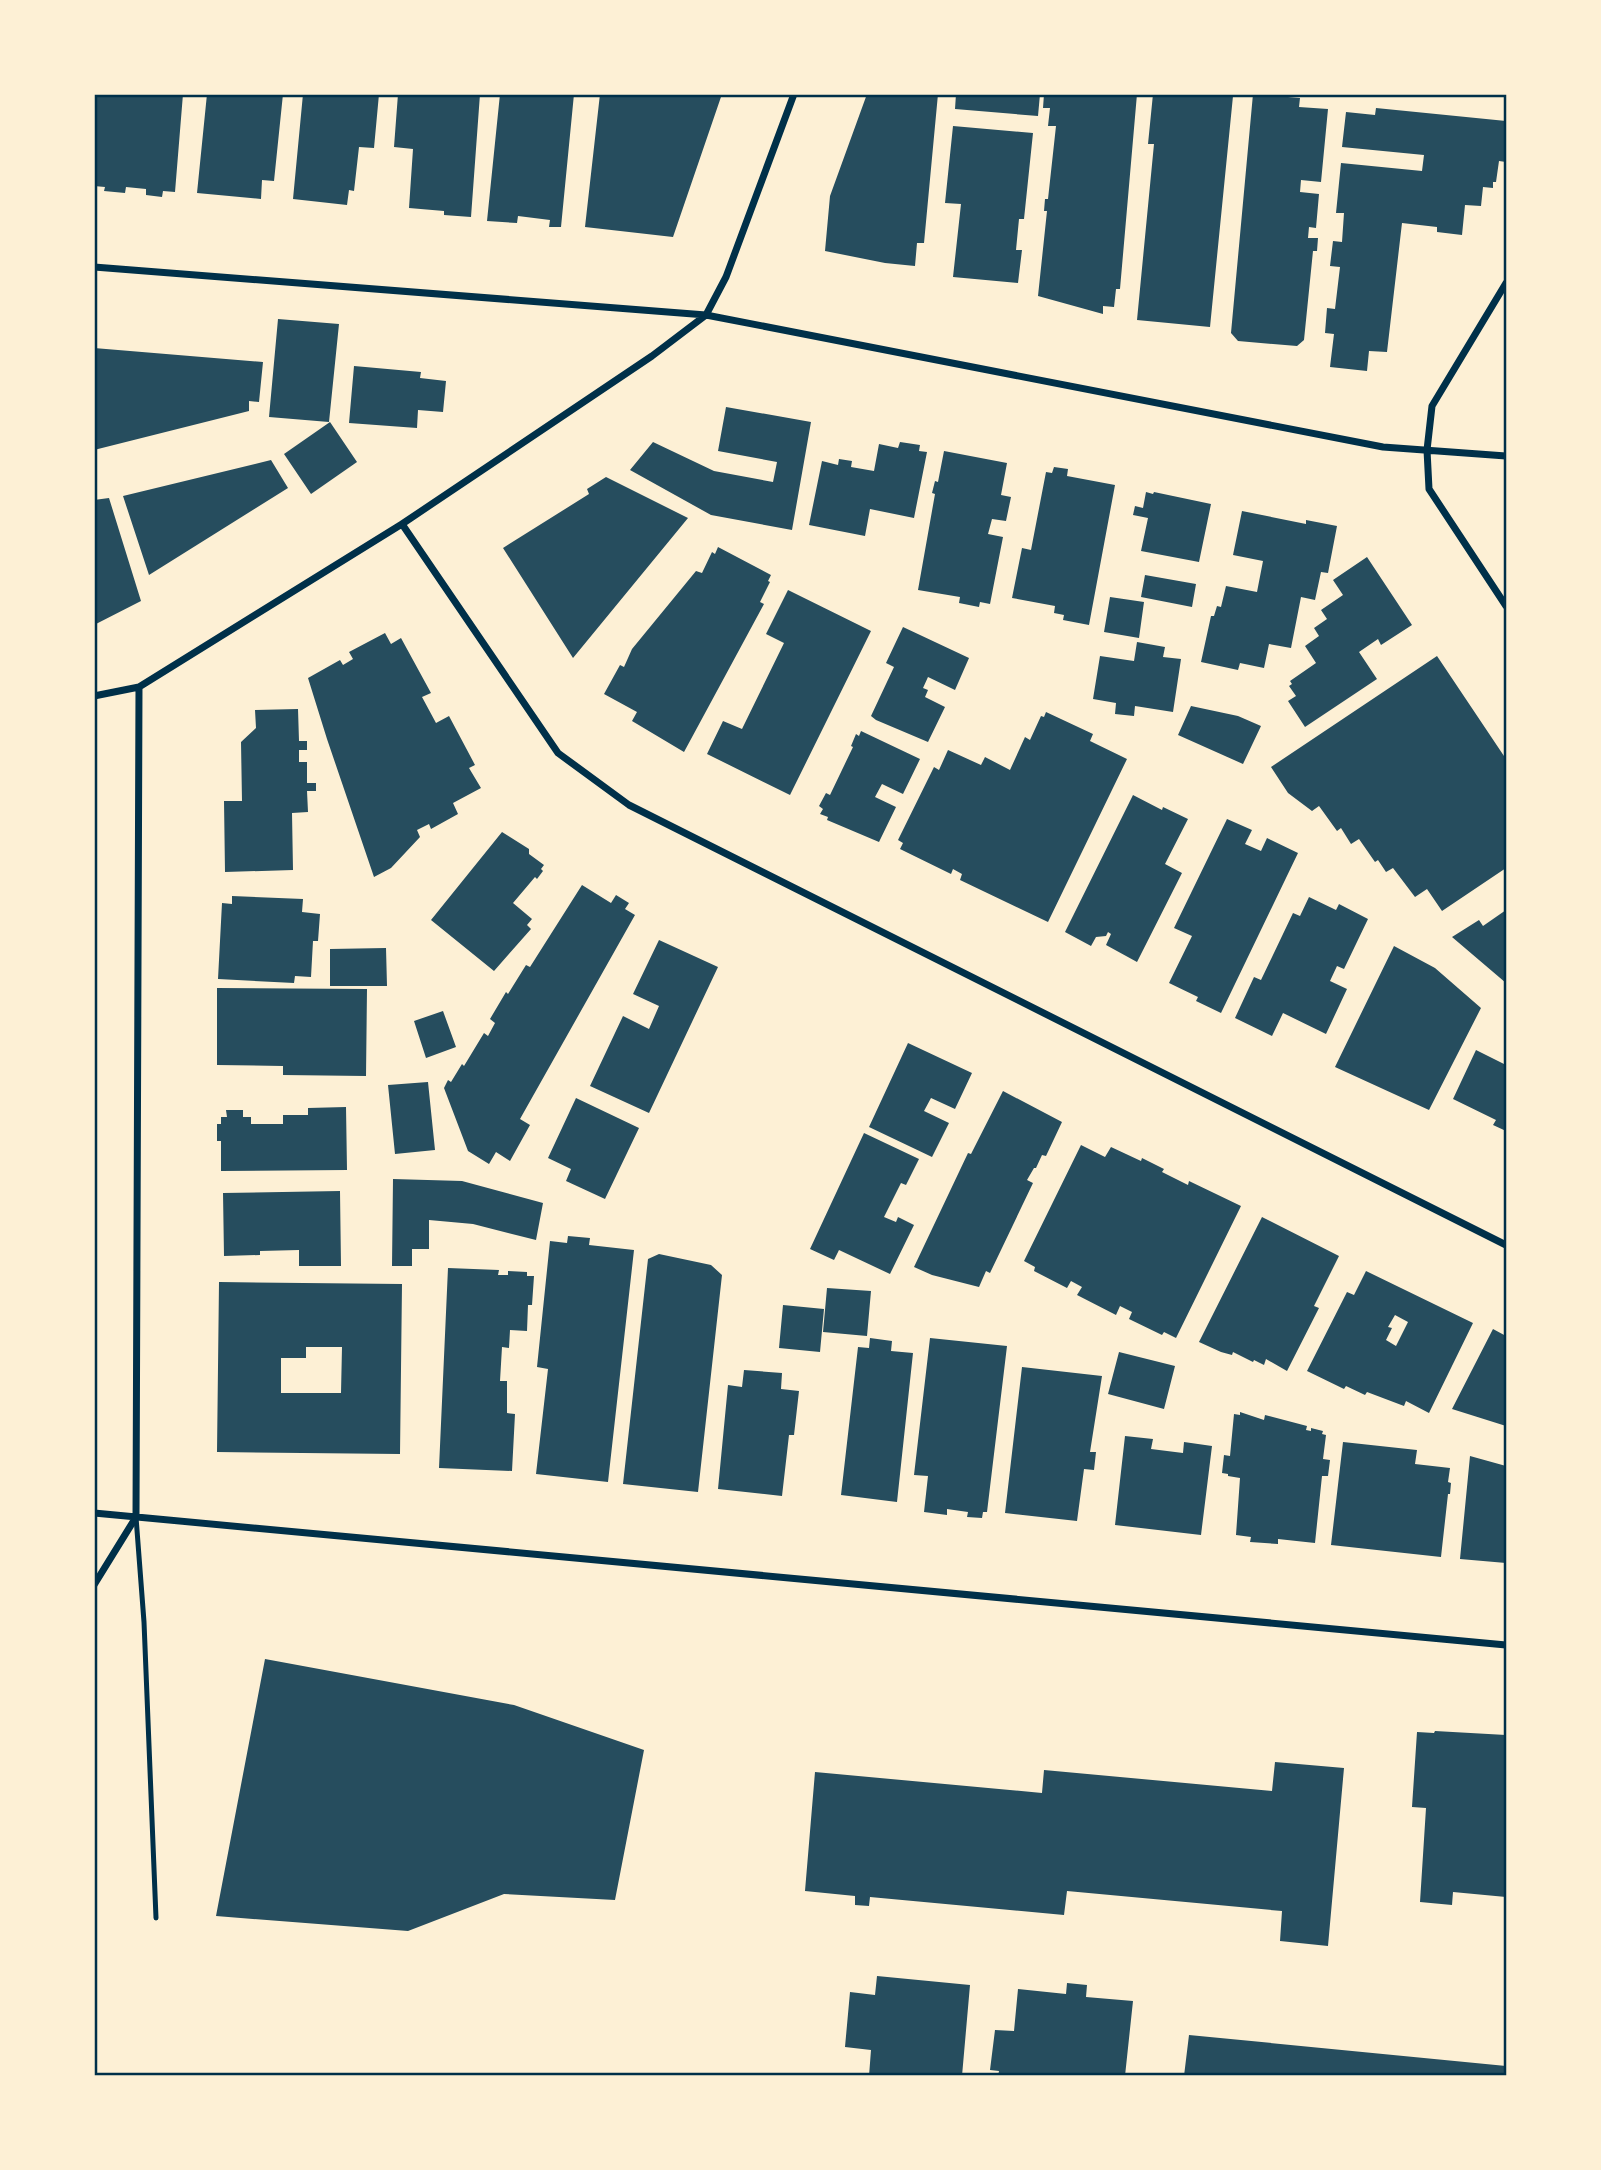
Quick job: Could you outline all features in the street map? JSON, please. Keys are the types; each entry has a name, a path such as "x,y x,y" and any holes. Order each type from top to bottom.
{"street":[{"path":"94,696 139,687 402,524 652,356 706,315 726,277 794,94"},
{"path":"94,267 706,315 1383,447 1507,456"},
{"path":"1507,283 1432,406 1427,450 1429,489 1507,606"},
{"path":"402,524 558,753 629,804 1507,1245"},
{"path":"94,1586 136,1517 139,687"},
{"path":"94,1513 1507,1645"}],"lane":[{"path":"136,1517 144,1622 156,1918"}],"building":[{"path":"94,94 183,94 175,192 163,191 162,197 146,195 146,189 126,187 125,193 104,191 105,187 94,186"},
{"path":"207,94 283,94 274,181 262,180 261,199 197,193"},
{"path":"303,94 379,94 374,148 359,147 354,191 349,190 347,205 293,199"},
{"path":"398,94 480,94 471,217 409,208 413,149 394,147"},
{"path":"500,94 574,94 561,227 549,227 550,220 518,216 517,223 487,221"},
{"path":"600,94 722,94 673,237 585,227"},
{"path":"867,94 938,94 924,243 917,243 915,266 825,251 830,196"},
{"path":"956,94 1040,94 1038,116 955,109"},
{"path":"1044,94 1137,94 1120,289 1116,289 1114,307 1103,306 1103,314 1038,296 1047,211 1044,211 1045,199 1048,199 1056,126 1048,126 1050,108 1043,108"},
{"path":"1153,94 1233,96 1210,327 1137,320 1154,144 1148,144"},
{"path":"1253,94 1300,98 1299,107 1328,109 1321,182 1301,180 1300,192 1319,194 1316,228 1309,227 1308,238 1318,238 1317,251 1313,251 1304,340 1297,346 1238,341 1231,333"},
{"path":"1376,108 1506,121 1506,162 1499,161 1493,188 1483,187 1481,206 1465,205 1462,235 1437,232 1437,227 1402,223 1387,352 1369,351 1367,371 1330,367 1334,334 1325,333 1327,308 1335,309 1340,267 1330,266 1333,241 1342,242 1344,213 1336,213 1341,163 1422,171 1424,155 1342,147 1346,112 1375,115"},
{"path":"953,126 1033,133 1024,219 1019,219 1016,250 1022,250 1018,283 953,277 961,204 945,203"},
{"path":"278,319 339,324 329,422 269,417"},
{"path":"94,348 263,362 259,402 249,401 249,411 94,450"},
{"path":"354,366 421,372 420,378 446,381 443,412 418,410 417,428 349,423"},
{"path":"726,407 811,422 792,530 711,515 630,470 653,442 714,471 773,482 777,462 718,451"},
{"path":"330,422 357,462 311,494 284,454"},
{"path":"900,442 920,445 919,451 927,452 914,518 870,509 865,536 809,525 822,461 838,465 839,459 852,461 851,467 874,471 879,444 898,448"},
{"path":"944,451 1007,463 1001,495 1011,497 1006,521 992,519 988,534 1003,537 990,604 980,602 979,607 959,603 960,597 918,590 935,494 932,493 935,481 938,482"},
{"path":"271,460 288,488 149,575 123,496"},
{"path":"1054,467 1068,469 1067,476 1115,485 1089,625 1063,620 1064,615 1054,613 1055,606 1012,598 1022,548 1031,550 1046,472 1052,473"},
{"path":"606,477 688,518 573,658 503,548 589,494 587,489"},
{"path":"1146,492 1211,504 1199,562 1141,551 1148,518 1133,515 1135,506 1143,508"},
{"path":"109,498 141,601 94,625 94,500"},
{"path":"1242,511 1306,524 1306,520 1337,526 1328,573 1321,572 1315,600 1301,597 1291,648 1269,644 1264,668 1240,663 1238,670 1201,662 1211,616 1214,616 1217,606 1221,607 1226,586 1257,592 1263,561 1233,555"},
{"path":"718,547 771,575 768,581 770,582 760,602 764,604 684,752 632,721 637,712 604,694 620,665 624,667 632,649 696,571 702,573 712,552 715,554"},
{"path":"1367,557 1412,625 1381,645 1378,639 1359,652 1377,679 1305,727 1288,701 1296,696 1289,686 1292,684 1290,681 1316,663 1305,646 1319,636 1314,628 1327,619 1321,610 1343,595 1333,580"},
{"path":"1145,575 1196,584 1192,607 1141,597"},
{"path":"788,590 871,631 790,795 707,754 723,721 742,729 784,643 766,634"},
{"path":"1110,597 1144,602 1139,638 1104,632"},
{"path":"903,627 969,658 955,690 928,677 923,688 928,690 925,697 945,707 928,742 871,716 894,667 886,663"},
{"path":"385,633 391,644 401,638 431,693 422,697 436,723 449,716 475,765 469,768 481,788 453,803 458,814 431,829 429,824 417,830 420,837 391,868 374,877 308,678 340,660 343,665 353,659 349,652"},
{"path":"1137,642 1165,647 1163,657 1181,659 1173,712 1135,706 1134,716 1115,714 1116,703 1093,699 1100,656 1134,661"},
{"path":"1437,656 1506,759 1506,868 1442,911 1427,889 1415,897 1393,868 1386,872 1378,860 1375,862 1359,839 1351,844 1341,828 1337,831 1319,806 1312,811 1288,793 1271,767"},
{"path":"1191,706 1238,716 1261,726 1243,764 1178,735"},
{"path":"298,709 299,741 307,741 307,750 299,750 299,762 307,762 307,783 316,783 316,791 307,791 308,812 292,813 293,870 225,872 224,801 242,801 241,742 256,728 255,710"},
{"path":"1046,712 1093,734 1090,741 1127,759 1048,922 960,880 962,874 953,869 951,874 900,849 903,843 898,840 934,767 939,770 948,750 981,765 985,757 1010,770 1025,737 1030,740 1041,716 1044,717"},
{"path":"861,731 920,759 903,794 882,784 875,797 896,807 879,842 827,820 828,817 820,814 823,809 819,806 826,793 830,795 853,747 851,746 856,734 859,736"},
{"path":"1133,795 1162,810 1163,807 1188,819 1165,864 1182,873 1137,962 1106,945 1111,934 1108,932 1106,936 1096,937 1091,946 1065,932"},
{"path":"1227,819 1252,830 1245,844 1261,851 1267,838 1298,853 1221,1013 1196,1001 1198,997 1169,983 1192,936 1174,928"},
{"path":"502,832 529,849 529,854 544,865 537,879 535,877 513,903 532,919 527,925 531,929 494,971 431,920"},
{"path":"582,885 611,903 616,895 629,903 625,909 635,915 520,1119 530,1125 510,1161 496,1152 489,1164 468,1151 444,1088 462,1064 464,1066 484,1033 488,1036 495,1023 490,1019 506,992 508,994 526,965 530,967"},
{"path":"232,896 303,899 302,912 320,914 318,941 313,941 311,977 295,976 294,983 218,979 222,903 232,904"},
{"path":"1309,897 1336,910 1339,904 1368,919 1344,969 1337,966 1330,981 1347,989 1326,1034 1283,1013 1272,1036 1235,1018 1254,977 1261,980 1293,913 1300,916"},
{"path":"1506,910 1506,983 1452,937 1479,920 1483,926"},
{"path":"659,940 718,967 649,1113 590,1086 623,1016 649,1029 659,1006 633,994"},
{"path":"1394,946 1435,968 1481,1008 1429,1110 1335,1067"},
{"path":"386,948 387,986 330,986 330,949"},
{"path":"217,988 367,989 366,1076 283,1075 283,1066 217,1065"},
{"path":"443,1011 456,1047 426,1058 414,1021"},
{"path":"908,1043 972,1073 955,1109 931,1098 924,1111 949,1123 932,1157 869,1127"},
{"path":"1476,1050 1506,1065 1506,1131 1493,1125 1496,1120 1453,1099"},
{"path":"428,1082 435,1150 395,1154 388,1085"},
{"path":"1003,1091 1062,1122 1046,1156 1042,1155 1027,1180 1033,1183 990,1273 986,1271 979,1287 932,1275 914,1267 968,1153 971,1154"},
{"path":"576,1098 639,1128 605,1199 566,1181 571,1169 548,1158"},
{"path":"346,1107 347,1170 221,1171 221,1141 217,1141 217,1124 221,1124 221,1117 227,1117 226,1110 243,1110 243,1117 251,1117 251,1124 283,1124 283,1115 308,1115 308,1108"},
{"path":"864,1133 919,1159 906,1185 901,1183 884,1217 896,1222 898,1217 914,1225 890,1274 839,1250 834,1260 810,1249"},
{"path":"1081,1145 1105,1157 1111,1147 1141,1161 1142,1158 1188,1185 1189,1181 1241,1206 1176,1338 1164,1332 1162,1335 1129,1319 1132,1312 1120,1306 1116,1315 1077,1295 1082,1287 1071,1281 1067,1288 1034,1271 1035,1267 1024,1261"},
{"path":"393,1179 462,1181 543,1203 536,1240 473,1224 429,1220 429,1249 412,1249 412,1266 392,1266"},
{"path":"340,1191 341,1266 299,1266 299,1250 260,1251 260,1255 224,1256 223,1193"},
{"path":"1262,1217 1339,1256 1314,1306 1319,1308 1287,1371 1266,1359 1264,1365 1199,1342"},
{"path":"568,1236 590,1238 589,1245 634,1250 608,1482 536,1474 548,1369 537,1367 550,1241 567,1243"},
{"path":"659,1254 711,1265 722,1275 698,1492 623,1484 648,1259"},
{"path":"448,1268 499,1270 498,1275 508,1275 508,1271 527,1272 527,1276 534,1276 532,1305 528,1305 527,1331 510,1330 509,1348 502,1347 500,1381 507,1381 507,1413 515,1414 512,1471 439,1468"},
{"path":"1366,1271 1473,1323 1429,1413 1406,1401 1404,1406 1367,1392 1365,1395 1346,1386 1344,1389 1307,1371 1347,1292 1354,1295","holes":["1395,1315 1408,1322 1396,1346 1386,1340 1392,1328 1388,1327"]},
{"path":"219,1282 402,1284 400,1454 217,1452","holes":["306,1347 342,1347 341,1393 281,1393 281,1358 306,1358"]},
{"path":"827,1288 871,1291 867,1336 823,1332"},
{"path":"783,1305 824,1309 820,1352 779,1348"},
{"path":"1493,1329 1506,1336 1506,1426 1452,1409"},
{"path":"870,1338 892,1341 891,1351 913,1353 897,1502 841,1495 858,1347 869,1348"},
{"path":"930,1338 1007,1346 987,1512 983,1512 982,1518 967,1517 968,1512 947,1509 947,1515 924,1512 928,1476 914,1475"},
{"path":"1119,1352 1175,1366 1164,1409 1108,1394"},
{"path":"1022,1367 1102,1376 1090,1452 1096,1452 1094,1470 1084,1469 1077,1521 1005,1513"},
{"path":"744,1370 782,1373 781,1389 799,1391 794,1435 789,1435 782,1496 718,1489 728,1385 742,1387"},
{"path":"1240,1412 1264,1420 1265,1415 1307,1426 1306,1430 1311,1431 1311,1428 1323,1431 1322,1434 1326,1435 1323,1459 1330,1460 1328,1476 1322,1476 1315,1543 1278,1539 1278,1544 1250,1542 1251,1537 1236,1535 1240,1478 1222,1473 1224,1455 1230,1456 1234,1414 1240,1415"},
{"path":"1125,1436 1153,1439 1151,1449 1183,1453 1184,1442 1212,1446 1201,1535 1115,1525"},
{"path":"1343,1442 1417,1450 1415,1464 1450,1468 1450,1494 1441,1557 1331,1545"},
{"path":"1470,1456 1506,1466 1506,1563 1460,1559"},
{"path":"265,1659 514,1705 644,1750 615,1900 504,1894 408,1931 216,1916"},
{"path":"1417,1732 1506,1735 1506,1897 1453,1892 1452,1905 1420,1902 1426,1808 1412,1807"},
{"path":"1275,1762 1344,1768 1328,1946 1280,1941 1282,1911 1067,1891 1064,1915 870,1897 869,1906 855,1905 855,1896 805,1891 815,1772 1042,1793 1044,1770 1272,1791"},
{"path":"877,1976 970,1985 962,2076 869,2076 871,2050 845,2047 850,1992 875,1995"},
{"path":"1067,1983 1087,1985 1086,1997 1133,2001 1125,2076 998,2076 999,2071 990,2070 995,2030 1014,2031 1018,1989 1066,1994"},
{"path":"1189,2035 1506,2066 1506,2076 1184,2076"}]}
